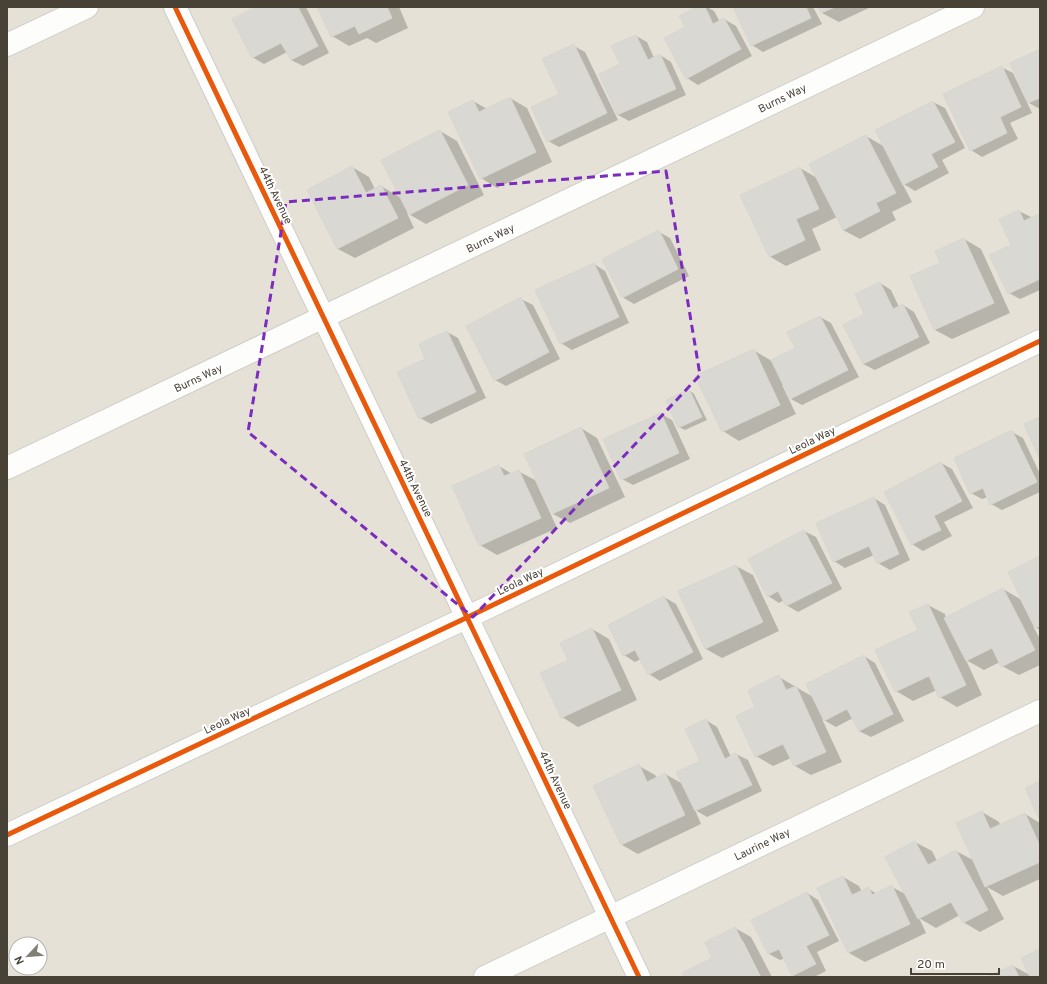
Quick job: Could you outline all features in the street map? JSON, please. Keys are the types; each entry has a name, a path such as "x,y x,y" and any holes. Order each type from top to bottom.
{"street":[{"path":"7,45 87,7"},
{"name":"44th Avenue","path":"175,7 639,977"},
{"name":"Burns Way","path":"7,468 973,7"},
{"name":"Leola Way","path":"7,835 468,617 1040,341"},
{"name":"Laurine Way","path":"485,977 1040,711"}],"highlighted area":[{"path":"666,171 700,375 473,617 248,432 286,202"}],"shaded area":[{"path":"7,7 1040,7 1040,977 7,977"}],"building":[{"path":"256,7 298,7 318,46 291,60 281,43 252,58 232,19"},
{"path":"317,7 387,7 392,18 359,34 355,26 331,37"},
{"path":"696,7 705,7 713,24 724,18 741,49 686,79 664,38 685,27 679,16"},
{"path":"733,7 806,7 811,18 751,46"},
{"path":"818,7 835,7 821,13"},
{"path":"636,35 648,60 660,54 676,89 617,115 599,74 620,64 611,46"},
{"path":"574,44 607,113 547,142 531,107 559,94 542,59"},
{"path":"1040,49 1040,98 1028,103 1010,63"},
{"path":"1002,66 1021,107 1000,117 1007,133 970,151 943,94"},
{"path":"510,97 536,152 480,179 448,112 473,100 479,112"},
{"path":"933,101 955,142 931,154 938,167 903,185 875,130"},
{"path":"440,130 468,185 409,215 381,160"},
{"path":"866,135 896,193 876,203 880,211 843,230 809,164"},
{"path":"352,166 366,193 381,185 398,218 337,249 307,190"},
{"path":"800,167 819,209 796,219 805,240 769,257 740,195"},
{"path":"1019,210 1024,221 1040,213 1040,279 1008,294 989,255 1011,245 999,219"},
{"path":"659,230 678,269 622,298 602,259"},
{"path":"964,238 994,303 934,330 910,276 940,263 935,251"},
{"path":"594,263 619,317 560,344 535,290"},
{"path":"880,282 893,309 903,304 919,337 863,364 843,325 864,314 855,294"},
{"path":"521,297 549,352 494,381 466,326"},
{"path":"820,316 848,370 790,399 771,360 795,348 787,332"},
{"path":"447,331 476,392 419,419 397,372 425,359 419,344"},
{"path":"754,349 780,405 722,432 695,376"},
{"path":"689,389 702,417 678,428 666,400"},
{"path":"661,413 679,453 621,480 603,439"},
{"path":"1040,417 1040,460 1024,424"},
{"path":"581,427 609,488 552,514 524,454"},
{"path":"1012,430 1037,482 990,505 983,488 970,494 954,458"},
{"path":"941,462 962,501 934,516 941,530 911,545 884,492"},
{"path":"499,465 504,476 519,470 541,518 479,546 452,486"},
{"path":"874,497 899,554 877,564 869,546 833,562 816,523"},
{"path":"804,530 832,583 786,606 778,591 767,597 748,559"},
{"path":"1040,556 1040,626 1035,628 1008,572"},
{"path":"736,565 763,622 705,649 678,591"},
{"path":"1003,588 1035,650 1001,667 992,648 966,661 944,618"},
{"path":"664,596 693,652 648,675 635,650 623,656 608,625"},
{"path":"928,604 966,685 939,698 929,676 895,692 875,650 918,630 909,612"},
{"path":"592,628 621,690 561,718 540,673 568,660 560,643"},
{"path":"864,655 893,714 859,731 847,709 824,721 806,684"},
{"path":"779,675 786,690 796,686 826,752 794,766 783,744 755,757 736,716 755,707 748,690"},
{"path":"706,719 725,759 736,753 752,785 695,811 676,772 700,761 685,729"},
{"path":"639,764 647,782 665,773 685,815 621,845 593,786"},
{"path":"1040,781 1040,821 1025,788"},
{"path":"982,811 990,829 1025,813 1040,846 1040,862 985,887 956,823"},
{"path":"915,841 928,865 956,850 988,910 963,923 951,902 918,919 885,857"},
{"path":"843,876 852,895 869,887 872,895 892,885 910,924 848,953 817,888"},
{"path":"807,892 829,935 806,946 816,964 792,976 779,949 768,954 751,920"},
{"path":"735,927 760,977 684,977 682,973 712,958 705,942"},
{"path":"1040,949 1040,977 1030,977 1021,958"},
{"path":"1013,965 1019,977 986,977"}],"cycle path":[{"path":"175,7 639,977"},
{"path":"7,835 468,617 1040,341"}]}
